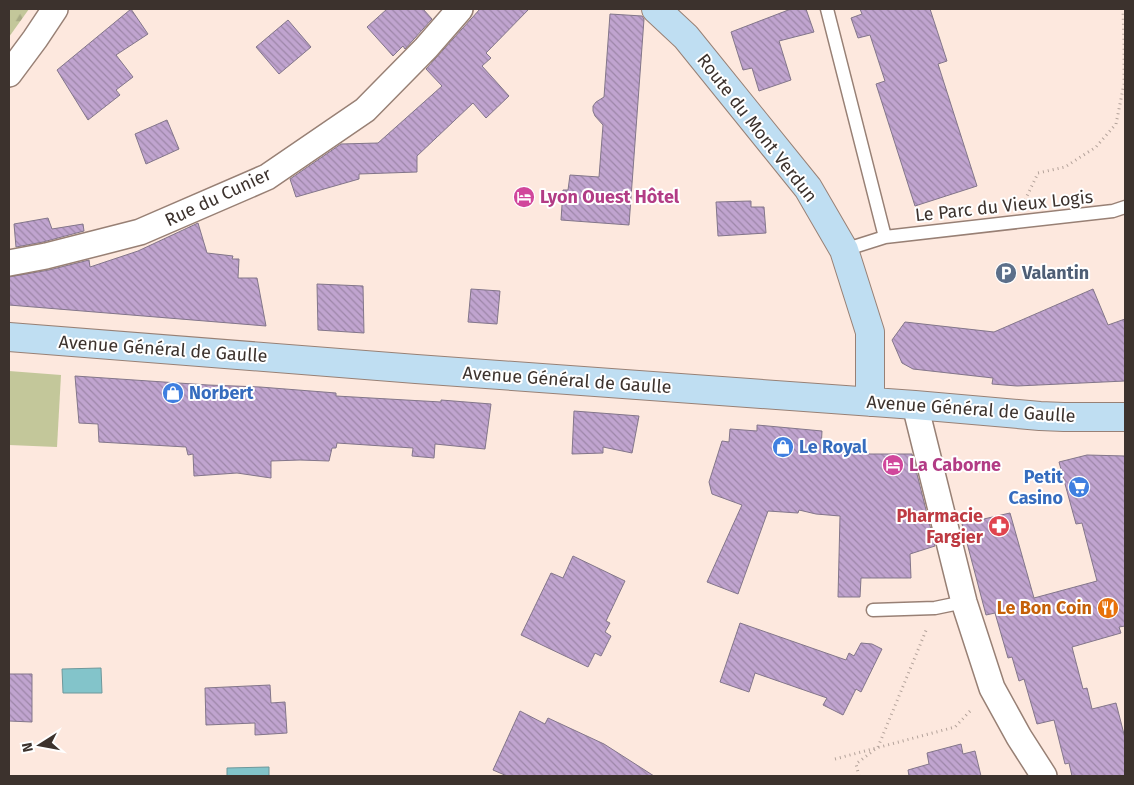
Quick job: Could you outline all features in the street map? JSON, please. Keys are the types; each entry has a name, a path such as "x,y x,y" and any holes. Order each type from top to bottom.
{"main road":[{"name":"Route du Mont Verdun","path":"656,9 686,37 808,188 844,250 870,332 870,402"},
{"name":"Avenue Général de Gaulle","path":"9,337 1040,416 1125,417"}],"street":[{"path":"9,74 55,9"},
{"name":"Rue du Cunier","path":"9,263 46,256 140,232 267,176 365,110 426,48 460,9"},
{"path":"915,405 964,602 992,688 1019,737 1044,776"}],"lane":[{"path":"827,9 885,237"},
{"name":"Le Parc du Vieux Logis","path":"844,250 885,237 1112,211 1125,207"},
{"path":"873,610 935,608 964,602"}],"path":[{"path":"1014,223 1038,173 1065,167 1096,146 1116,124 1124,84 1123,9"},
{"path":"859,776 856,764 878,747 935,608"},
{"path":"835,759 954,727 992,688"}],"green space":[{"path":"9,9 29,9 9,37"},
{"path":"9,371 61,375 57,447 9,445"}],"water":[{"path":"101,668 102,693 63,693 62,669"},
{"path":"269,767 269,776 227,776 227,768"}],"building":[{"path":"131,9 148,34 116,55 133,77 116,90 120,95 88,120 57,70"},
{"path":"387,9 423,9 432,19 405,49 403,46 393,56 367,27"},
{"path":"480,9 529,9 486,53 491,58 482,66 509,96 486,118 473,103 417,156 417,172 359,174 359,179 296,197 290,179 341,144 378,143 442,86 426,69"},
{"path":"791,9 806,9 814,32 779,41 791,80 759,91 752,68 743,70 731,32"},
{"path":"860,9 930,9 947,61 938,64 977,186 915,206 876,84 885,81 870,35 858,38 851,18 862,14"},
{"path":"610,14 642,16 644,19 629,225 561,220 563,190 568,190 570,175 599,177 603,125 595,116 593,106 604,97"},
{"path":"288,20 311,47 279,74 256,47"},
{"path":"167,120 179,149 146,164 135,134"},
{"path":"751,201 751,207 764,207 766,233 718,236 716,202"},
{"path":"48,218 52,229 83,224 84,231 16,247 14,224"},
{"path":"198,223 207,253 233,256 232,259 239,259 238,278 257,278 266,326 9,305 9,277 89,260 90,267 138,251"},
{"path":"317,284 363,286 364,333 318,330"},
{"path":"471,289 500,291 497,324 468,322"},
{"path":"1093,289 1108,325 1125,319 1125,381 1017,386 992,384 993,378 913,369 902,363 892,340 905,322 994,332"},
{"path":"75,376 260,387 336,393 336,396 491,404 485,449 435,444 434,458 412,456 413,448 337,443 336,448 332,448 329,461 271,461 271,478 237,473 194,476 193,454 188,455 186,447 99,442 98,424 79,423"},
{"path":"574,411 639,416 632,453 603,447 603,453 572,454"},
{"path":"757,425 822,431 821,450 870,454 912,454 935,546 910,554 911,578 861,578 860,597 838,597 840,516 799,510 798,513 768,511 738,594 707,582 742,505 712,494 709,482 722,441 729,442 730,429 757,431"},
{"path":"1087,455 1125,456 1125,626 1119,627 1121,633 1072,647 1083,689 1087,688 1092,709 1116,703 1125,738 1125,776 1072,776 1069,763 1065,764 1054,720 1037,724 1024,679 1019,681 1012,657 1008,658 995,613 986,615 962,524 1010,513 1034,598 1097,581 1082,523 1076,524 1059,462"},
{"path":"573,556 625,581 606,621 610,623 605,632 611,636 601,656 595,653 588,667 521,635 551,573 563,578"},
{"path":"740,623 846,660 849,653 854,656 861,643 872,644 882,649 861,692 856,689 843,715 823,705 827,698 755,673 749,692 720,682"},
{"path":"9,674 32,674 32,722 9,721"},
{"path":"270,685 271,703 285,702 287,733 255,735 255,723 206,725 205,688"},
{"path":"520,711 545,724 548,718 604,744 654,776 507,776 493,770"},
{"path":"961,744 963,754 975,751 981,776 909,776 908,770 929,764 927,753"}],"place":[{"name":"Lyon Ouest Hôtel","path":"524,197"},
{"name":"Valantin","path":"1006,273"},
{"name":"Norbert","path":"173,393"},
{"name":"Le Royal","path":"783,447"},
{"name":"La Caborne","path":"893,465"},
{"name":"Petit Casino","path":"1079,487"},
{"name":"Pharmacie Fargier","path":"999,526"},
{"name":"Le Bon Coin","path":"1108,608"}]}
